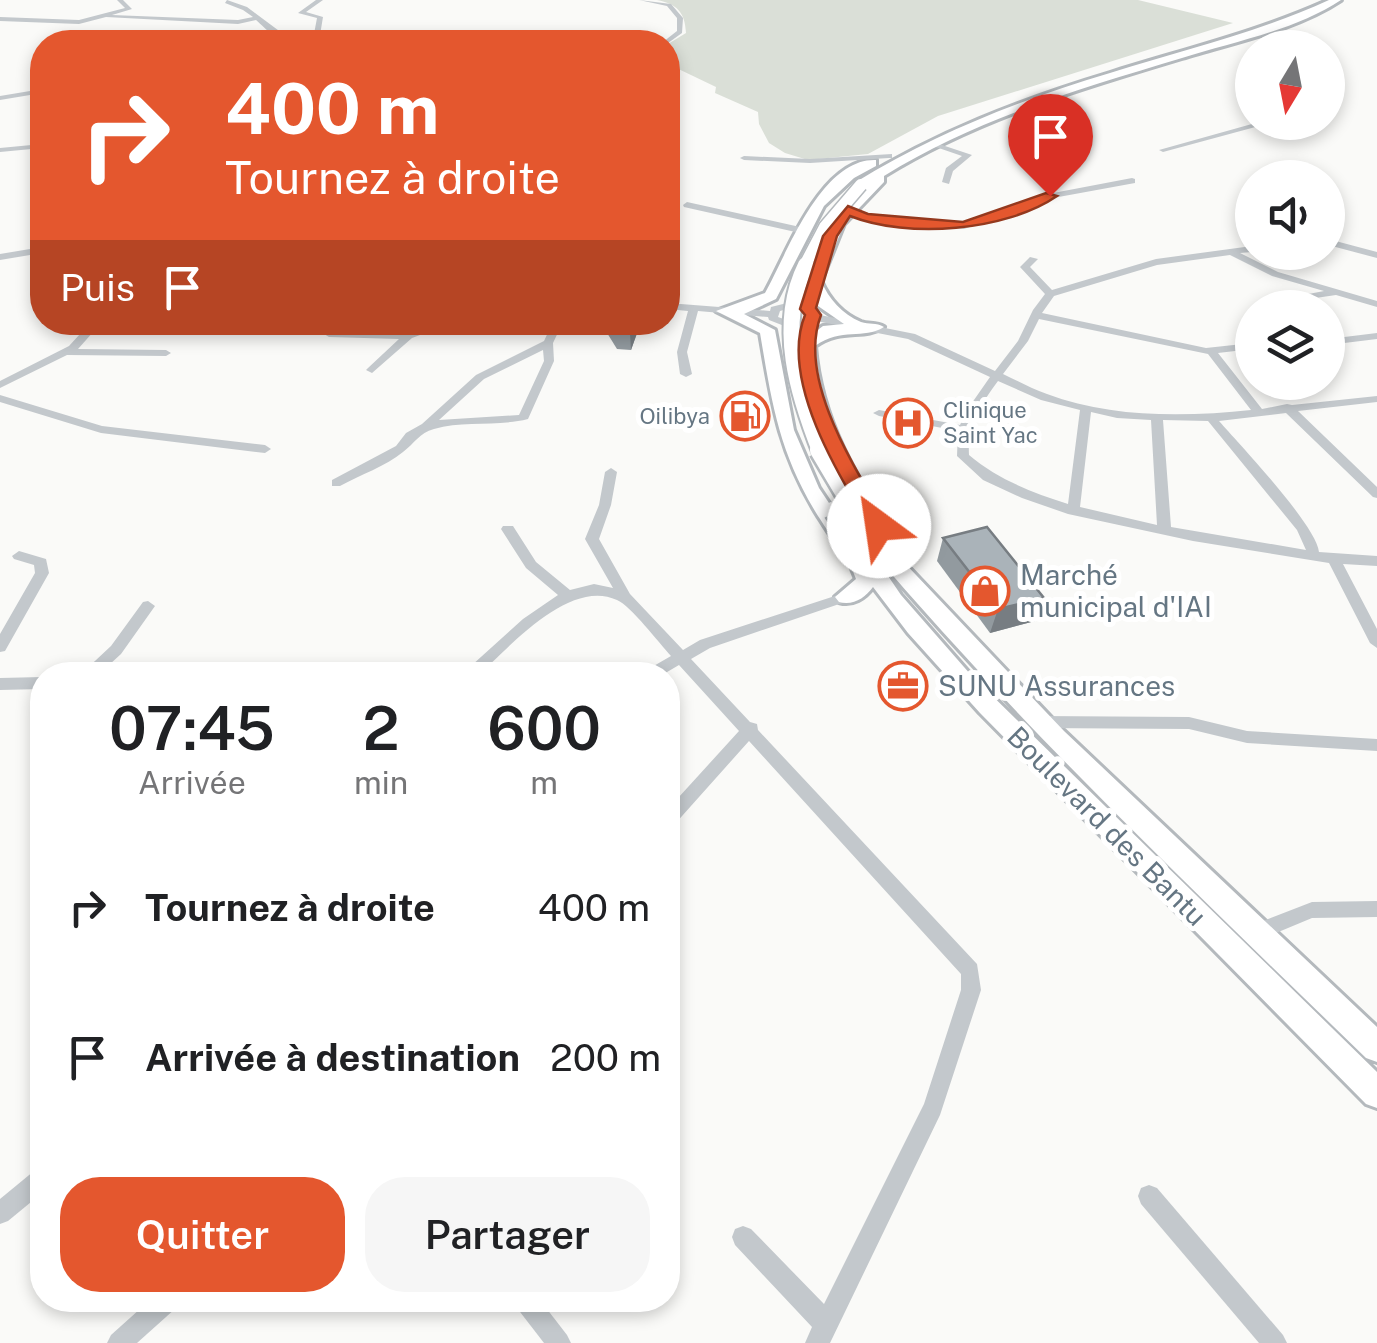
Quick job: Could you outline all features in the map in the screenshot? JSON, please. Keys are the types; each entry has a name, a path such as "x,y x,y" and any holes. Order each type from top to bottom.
{"highway":[{"path":"862,553 810,488 785,430 777,399 775,314 780,282 800,230 842,182 974,113 1319,0"},
{"path":"856,185 932,143 1029,102 1264,29 1336,0"},
{"path":"846,596 860,590 862,553 802,411 790,350 796,293 809,252 856,185 888,156"},
{"path":"904,159 848,210 830,236 814,285 810,316 808,344 813,391 838,456 890,543 960,642"},
{"path":"730,311 766,300 780,282"},
{"path":"814,285 822,303 850,323"},
{"path":"730,311 762,325 774,348"},
{"path":"808,344 829,329 876,326"},
{"name":"Boulevard des Bantu","path":"862,553 960,642 1038,722 1377,1047"},
{"name":"Boulevard des Bantu","path":"862,553 970,688 1134,856 1377,1093"}],"street":[{"path":"109,17 129,9 120,0"},
{"path":"313,30 320,17 302,12 320,0"},
{"path":"642,0 669,6 680,18 680,30"},
{"path":"227,2 246,7 269,30"},
{"path":"0,18 236,22 258,18"},
{"path":"0,98 30,94"},
{"path":"1163,150 1235,131"},
{"path":"932,143 968,155 950,170 946,182"},
{"path":"0,150 30,147"},
{"path":"744,158 810,161 888,156"},
{"path":"848,210 866,218 964,226 1050,196 1132,181"},
{"path":"688,205 800,230"},
{"path":"1345,247 1377,255"},
{"path":"0,257 30,252"},
{"path":"1329,290 1275,274 1234,254 1156,262 1050,294 1021,343 994,375 964,429 960,446 974,468 1018,495 1073,512 1312,555 1377,561"},
{"path":"1033,259 1025,266 1050,294"},
{"path":"1345,295 1377,304"},
{"path":"680,307 810,316 876,326 911,336 1045,398 1086,410 1158,418 1211,418 1377,398"},
{"path":"686,374 682,352 694,308"},
{"path":"775,314 792,326 810,316"},
{"path":"1036,315 1212,352 1235,349"},
{"path":"0,386 65,352 83,335"},
{"path":"368,335 411,335"},
{"path":"428,424 524,417 549,361 552,335"},
{"path":"372,370 408,336"},
{"path":"1345,340 1377,336"},
{"path":"336,483 400,448 404,440 480,377 548,343"},
{"path":"65,352 166,353"},
{"path":"1212,352 1257,410"},
{"path":"0,398 102,429 266,449"},
{"path":"1286,407 1377,494"},
{"path":"1073,512 1086,410"},
{"path":"879,414 964,429"},
{"path":"1158,418 1164,528"},
{"path":"1211,418 1303,528 1313,547 1312,555"},
{"path":"610,472 605,504 592,538 625,597 751,728 911,910 960,956 973,977 933,1108 822,1334 743,1238"},
{"path":"508,529 532,564 568,596"},
{"path":"0,646 42,574 40,562 19,556"},
{"path":"1334,558 1377,643"},
{"path":"483,662 520,629 568,596 594,588 625,597"},
{"path":"670,662 846,596"},
{"path":"103,662 148,606"},
{"path":"0,684 30,683"},
{"path":"1038,722 1190,723 1247,737 1377,745"},
{"path":"680,807 751,728"},
{"path":"1256,932 1312,910 1377,909"},
{"path":"0,1213 30,1189"},
{"path":"1149,1196 1274,1343"},
{"path":"119,1343 154,1312"},
{"path":"534,1312 555,1341"}],"shaded area":[{"path":"657,0 1138,0 1233,23 938,116 868,154 808,160 769,143 759,124 758,112 715,93 716,87 680,70 680,37 686,33 685,26 682,14"}],"building":[{"path":"987,527 1044,598 998,609 943,538"}],"place":[{"name":"Oilibya","path":"745,416"},
{"name":"Clinique Saint Yac","path":"908,423"},
{"name":"Marché municipal d'IAI","path":"985,591"},
{"name":"SUNU Assurances","path":"903,686"}],"route":[{"path":"879,526 831,442 809,372 807,330 813,315 808,309 830,236 848,210 854,216 866,218 964,226 982,223 1050,196"}]}
